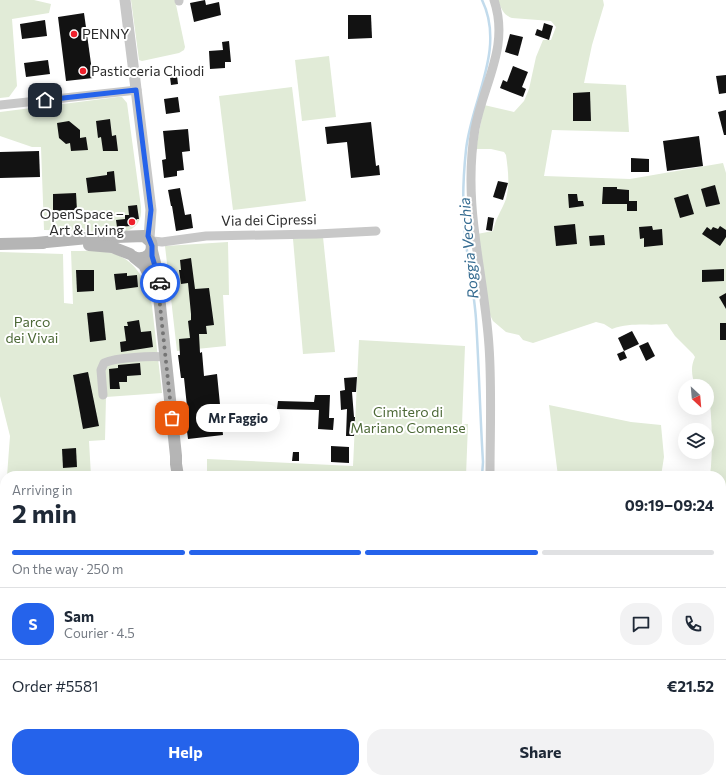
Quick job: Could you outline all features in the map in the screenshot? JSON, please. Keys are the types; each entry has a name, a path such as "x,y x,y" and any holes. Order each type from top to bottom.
{"main road":[{"path":"135,236 129,244 133,256 144,265 159,296"},
{"path":"36,243 88,238 144,236 154,245 159,279 159,296 177,471"},
{"path":"0,244 66,243 107,246 133,256 144,258 148,256 154,245"},
{"path":"176,456 180,471"}],"street":[{"path":"125,0 154,245"},
{"path":"490,471 489,346 472,215 471,181 475,129 500,39 500,23 494,0"},
{"path":"0,105 136,90"},
{"path":"135,236 147,218 149,200"},
{"name":"Via dei Cipressi","path":"154,245 206,236 317,234 376,231"},
{"path":"103,395 101,370 104,363 143,357 166,357"}],"green space":[{"path":"0,0 34,0 51,4 49,13 12,19 17,86 9,97 0,98"},
{"path":"131,0 175,0 185,47 184,50 179,53 142,61 139,60"},
{"path":"498,0 603,0 604,5 592,45 584,83 626,85 629,132 552,130 544,176 630,179 723,163 726,173 726,471 711,471 712,459 714,459 714,423 712,423 711,415 714,415 714,379 693,379 692,365 695,357 675,336 667,324 633,325 612,329 604,324 596,322 533,343 523,340 519,335 506,332 493,321 489,313 477,234 493,231 495,222 506,199 508,177 506,155 504,152 491,149 476,149 484,105 514,112 524,101 529,89 536,57 543,40 551,40 556,27 551,21 512,18 506,15"},
{"path":"329,56 336,117 302,121 295,60"},
{"path":"292,87 306,201 233,210 219,96"},
{"path":"122,97 127,103 141,207 141,216 138,223 124,232 44,230 41,147 32,147 0,136 0,112"},
{"path":"323,237 335,352 303,354 293,239"},
{"path":"228,242 229,295 223,295 226,346 177,351 165,246"},
{"name":"Parco dei Vivai","path":"71,251 97,251 115,254 124,258 138,271 147,287 152,306 162,393 106,397 105,440 89,441 91,471 7,471 10,436 0,396 0,252 63,254 64,303 73,304"},
{"name":"Cimitero di Mariano Comense","path":"359,340 465,346 462,424 468,424 466,471 207,471 207,459 353,466"},
{"path":"549,405 631,422 661,425 664,457 662,471 557,471"}],"building":[{"path":"205,0 206,5 219,2 221,15 194,22 190,3"},
{"path":"84,13 93,78 66,81 58,17"},
{"path":"348,15 371,15 372,38 348,39"},
{"path":"45,20 47,36 22,39 20,24"},
{"path":"544,23 553,26 549,40 535,35 537,29 542,31"},
{"path":"510,34 523,37 518,56 505,52"},
{"path":"229,41 231,62 225,62 225,68 210,69 209,51 223,50 222,42"},
{"path":"48,60 50,74 26,77 24,63"},
{"path":"513,66 528,72 522,87 526,89 523,97 500,88 503,80 507,82"},
{"path":"726,75 726,93 719,94 716,76"},
{"path":"177,76 178,84 171,85 170,77"},
{"path":"590,92 591,121 573,121 573,93"},
{"path":"178,97 180,112 166,114 164,99"},
{"path":"726,110 726,135 724,135 718,112"},
{"path":"110,119 112,136 116,135 118,151 103,151 101,137 98,138 96,121"},
{"path":"69,121 80,130 80,138 86,137 88,150 71,151 70,143 66,144 59,138 57,123"},
{"path":"371,122 376,166 379,165 380,175 351,178 347,142 327,144 325,127"},
{"path":"188,129 190,151 182,152 184,170 177,171 177,176 164,178 162,160 166,159 163,131"},
{"path":"699,136 703,166 667,171 663,141"},
{"path":"39,151 40,177 0,178 0,152"},
{"path":"631,158 649,159 649,172 631,172"},
{"path":"114,171 116,191 88,193 86,178 107,175 107,172"},
{"path":"498,181 508,183 503,200 493,197"},
{"path":"715,185 720,204 706,207 701,189"},
{"path":"603,187 617,187 617,189 629,190 629,201 637,201 637,211 627,211 627,204 602,204"},
{"path":"180,188 185,215 191,214 193,228 176,231 168,190"},
{"path":"76,193 77,210 53,211 53,194"},
{"path":"568,194 577,194 578,201 583,201 584,206 569,208"},
{"path":"688,194 694,214 680,218 674,198"},
{"path":"137,205 139,219 137,219 131,226 117,227 116,220 125,219 125,215 129,215 128,206"},
{"path":"488,217 494,218 492,231 486,230"},
{"path":"575,224 577,244 556,246 554,226"},
{"path":"652,226 653,230 662,229 663,245 644,247 644,238 640,239 639,227"},
{"path":"720,226 726,230 726,237 720,246 702,234 707,227 711,230 713,227 718,229"},
{"path":"604,235 605,245 590,246 589,236"},
{"path":"191,258 195,289 209,288 214,325 206,326 207,334 199,334 200,353 202,352 204,376 217,374 223,435 188,439 185,416 188,416 184,378 181,378 178,355 180,355 179,339 190,338 188,321 191,320 191,314 188,283 181,284 179,270 181,270 180,260"},
{"path":"724,269 724,281 702,282 702,270"},
{"path":"76,270 94,270 94,291 77,292"},
{"path":"127,273 127,276 137,275 138,287 116,290 114,274"},
{"path":"726,293 726,309 719,297"},
{"path":"103,311 106,340 90,342 87,313"},
{"path":"139,320 141,332 151,331 153,347 121,352 120,342 126,341 124,326 128,326 127,322"},
{"path":"720,323 726,323 726,340 720,340"},
{"path":"632,331 639,344 624,351 618,338"},
{"path":"648,342 655,356 646,361 639,346"},
{"path":"624,351 627,358 620,361 617,354"},
{"path":"140,363 141,375 127,376 127,382 119,382 120,389 110,389 109,369 118,368 118,365"},
{"path":"88,372 99,426 83,429 73,375"},
{"path":"357,377 356,392 352,392 355,417 354,436 346,436 347,409 341,410 340,391 345,390 344,378"},
{"path":"315,395 330,395 329,418 334,418 333,430 318,429 319,410 277,409 278,401 314,402"},
{"path":"331,446 349,447 349,463 331,462"},
{"path":"76,448 77,467 63,468 62,449"},
{"path":"293,452 299,452 299,461 292,461"}],"waterway":[{"name":"Roggia Vecchia","path":"482,0 488,19 490,37 489,56 469,131 465,161 463,203 465,235 476,319 482,471"}],"way so far":[{"path":"160,283 159,296 172,418"}],"place":[{"name":"PENNY","path":"74,34"},
{"name":"Pasticceria Chiodi","path":"83,71"},
{"name":"OpenSpace – Art & Living","path":"132,222"},
{"name":"Mr Faggio","path":"172,418"}],"route":[{"path":"45,100 136,90 151,210 148,236 151,242 152,256 160,283"}]}
